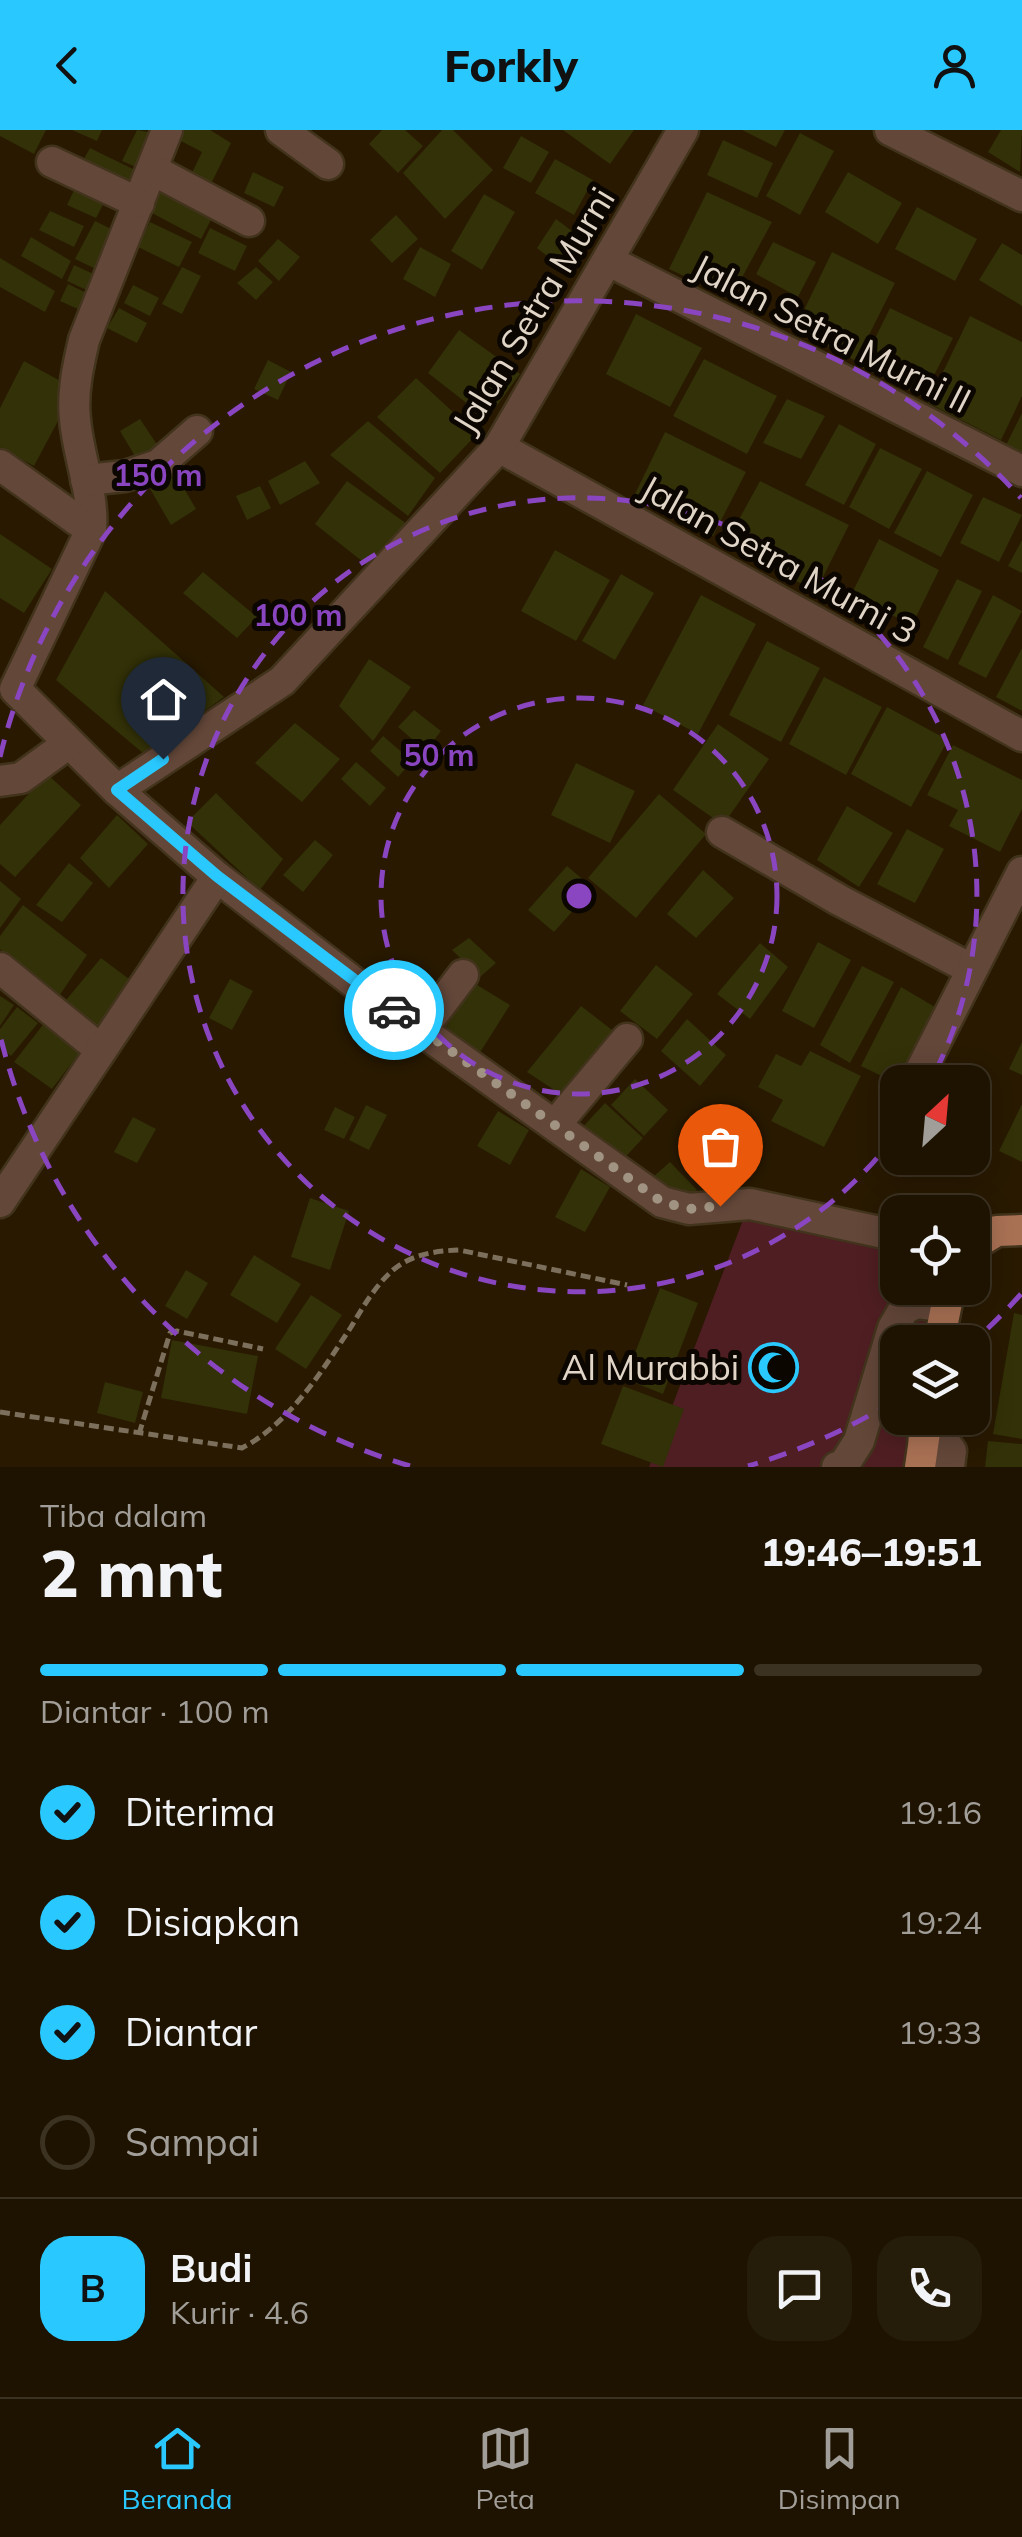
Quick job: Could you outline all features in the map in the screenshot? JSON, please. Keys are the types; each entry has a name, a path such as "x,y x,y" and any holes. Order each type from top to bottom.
{"main road":[{"path":"990,1235 997,1231 1022,1230"}],"street":[{"path":"167,130 84,340 76,376 74,419 91,530 15,690 117,790 217,876 420,1030 662,1202 689,1209 750,1204 880,1232"},
{"path":"281,130 328,164"},
{"name":"Jalan Setra Murni","path":"117,790 282,681 499,447 683,130"},
{"path":"890,130 1022,196"},
{"path":"52,162 140,203"},
{"path":"152,170 248,221"},
{"name":"Jalan Setra Murni II","path":"609,261 1022,471"},
{"path":"86,480 125,476 158,466 197,431"},
{"name":"Jalan Setra Murni 3","path":"499,447 1022,736"},
{"path":"0,464 91,530"},
{"path":"0,781 21,778 69,742"},
{"path":"722,832 838,900 971,969"},
{"path":"923,1065 1022,872"},
{"path":"0,1202 217,876"},
{"path":"0,968 101,1050"},
{"path":"420,1030 462,974"},
{"path":"555,1125 627,1039"},
{"path":"837,1467 843,1466 859,1442 893,1328 904,1309 913,1305"},
{"path":"923,1441 944,1443 951,1451 949,1467"}],"path":[{"path":"0,1412 242,1448 261,1438 318,1376 394,1268 432,1251 459,1250 628,1285"},
{"path":"139,1434 170,1332 263,1349"}],"shaded area":[{"path":"746,1212 880,1237 880,1305 931,1305 928,1325 880,1325 880,1435 909,1435 904,1467 649,1467"}],"building":[{"path":"0,130 46,130 34,154 0,136"},
{"path":"72,130 102,130 97,141"},
{"path":"137,130 153,133 136,167 122,161"},
{"path":"184,130 210,130 231,143 210,186 190,177 202,152 179,140"},
{"path":"382,130 405,130 423,146 398,173 369,144"},
{"path":"442,130 453,130 493,170 445,219 403,173"},
{"path":"563,130 634,130 610,164"},
{"path":"742,130 785,130 776,147"},
{"path":"1001,130 1022,130 1020,172 988,152"},
{"path":"800,133 834,151 800,215 766,196"},
{"path":"521,136 549,152 531,183 503,168"},
{"path":"723,140 773,163 757,198 707,175"},
{"path":"90,148 141,173 130,194 79,168"},
{"path":"555,159 593,180 574,215 535,193"},
{"path":"253,172 284,187 274,207 244,193"},
{"path":"848,172 902,203 878,244 825,212"},
{"path":"77,184 107,197 96,218 67,205"},
{"path":"160,191 213,216 201,239 150,212"},
{"path":"707,192 772,222 731,298 669,269"},
{"path":"484,194 515,212 482,270 451,251"},
{"path":"917,207 977,239 955,281 895,249"},
{"path":"50,211 84,226 74,247 39,230"},
{"path":"396,215 418,239 392,263 370,240"},
{"path":"556,219 589,244 570,274 537,248"},
{"path":"95,221 119,233 100,271 75,259"},
{"path":"150,222 192,242 179,267 138,247"},
{"path":"210,228 247,246 235,271 198,253"},
{"path":"31,237 71,261 62,279 21,256"},
{"path":"278,239 300,257 279,281 258,261"},
{"path":"773,242 816,262 798,297 756,274"},
{"path":"1002,243 1022,255 1022,306 979,280"},
{"path":"420,247 451,264 435,297 403,279"},
{"path":"832,252 895,283 856,361 795,329"},
{"path":"0,258 55,291 45,312 0,287"},
{"path":"74,265 100,277 93,293 67,281"},
{"path":"182,267 201,276 182,314 162,304"},
{"path":"256,267 273,282 256,300 237,283"},
{"path":"68,284 97,298 89,314 60,301"},
{"path":"133,285 159,298 150,316 124,303"},
{"path":"119,308 147,323 137,343 107,328"},
{"path":"890,308 953,338 923,397 861,367"},
{"path":"636,314 702,348 670,407 606,374"},
{"path":"970,316 1022,342 1022,396 1001,440 928,403"},
{"path":"459,330 520,374 487,419 428,373"},
{"path":"704,359 777,396 747,454 673,416"},
{"path":"268,360 291,372 278,400 254,389"},
{"path":"24,361 75,389 34,466 0,447 0,408"},
{"path":"416,378 477,434 440,473 377,417"},
{"path":"787,399 825,416 801,459 763,443"},
{"path":"1022,413 1022,454 1006,445"},
{"path":"140,419 160,449 139,463 120,431"},
{"path":"368,421 435,478 408,516 330,455"},
{"path":"839,424 876,444 844,505 805,485"},
{"path":"665,432 746,472 713,536 634,496"},
{"path":"880,448 922,469 889,529 849,507"},
{"path":"168,461 196,509 171,525 142,475"},
{"path":"305,461 320,483 280,505 268,481"},
{"path":"927,471 973,495 941,557 894,533"},
{"path":"347,481 407,524 372,569 315,524"},
{"path":"760,481 849,525 816,591 725,545"},
{"path":"260,486 271,508 247,520 236,496"},
{"path":"983,497 1022,515 999,562 960,543"},
{"path":"0,534 52,569 24,613 0,598"},
{"path":"879,539 939,570 912,625 851,595"},
{"path":"1022,540 1022,573 1008,566"},
{"path":"555,550 610,580 576,641 521,611"},
{"path":"203,572 257,617 237,638 183,593"},
{"path":"621,574 654,593 615,660 582,641"},
{"path":"957,579 982,591 948,660 923,647"},
{"path":"105,591 224,697 144,754 56,680"},
{"path":"701,595 756,624 698,734 643,705"},
{"path":"993,595 1022,611 986,678 958,664"},
{"path":"767,641 820,668 781,742 729,715"},
{"path":"1022,648 1022,711 996,697"},
{"path":"369,659 411,687 373,741 339,706"},
{"path":"824,677 882,707 846,775 789,744"},
{"path":"887,707 948,740 911,807 851,774"},
{"path":"414,710 441,731 426,751 398,727"},
{"path":"295,723 340,759 302,802 255,763"},
{"path":"718,724 769,759 723,825 673,790"},
{"path":"383,736 412,761 398,777 370,751"},
{"path":"953,745 1022,780 1022,809 1000,852 949,826 958,810 927,795"},
{"path":"356,762 386,788 370,806 341,779"},
{"path":"576,763 635,791 610,843 551,815"},
{"path":"47,774 81,805 15,877 0,864 0,825"},
{"path":"216,793 283,859 260,890 187,822"},
{"path":"659,794 706,834 636,918 588,878"},
{"path":"847,806 893,833 859,887 817,860"},
{"path":"117,815 148,844 109,888 80,858"},
{"path":"907,829 944,849 915,903 877,884"},
{"path":"315,840 333,855 303,892 283,875"},
{"path":"69,863 93,883 62,922 36,905"},
{"path":"567,866 593,888 554,932 528,910"},
{"path":"703,870 734,898 696,938 667,914"},
{"path":"0,881 21,899 0,928"},
{"path":"23,905 87,955 59,996 0,949 0,936"},
{"path":"469,938 496,963 480,977 452,950"},
{"path":"818,942 851,960 814,1028 782,1011"},
{"path":"760,943 788,967 750,1019 717,994"},
{"path":"101,958 133,982 97,1031 62,1005"},
{"path":"656,965 693,994 657,1039 620,1011"},
{"path":"862,966 894,982 850,1063 820,1045"},
{"path":"464,977 510,1005 479,1054 435,1027"},
{"path":"407,978 437,1000 421,1020 390,997"},
{"path":"230,979 253,991 232,1030 209,1018"},
{"path":"901,987 935,1007 905,1065 880,1065 880,1075 861,1066"},
{"path":"0,996 14,1005 0,1026"},
{"path":"581,1006 616,1033 565,1097 527,1072"},
{"path":"17,1007 38,1023 11,1056 0,1047 0,1029"},
{"path":"49,1017 87,1043 52,1089 14,1062"},
{"path":"687,1019 726,1055 700,1086 661,1051"},
{"path":"1022,1042 1022,1075 1009,1069"},
{"path":"810,1051 861,1076 824,1147 771,1121 783,1100 758,1087 776,1054 801,1066"},
{"path":"635,1079 668,1110 644,1136 611,1105"},
{"path":"605,1103 643,1138 617,1166 579,1131"},
{"path":"1022,1104 1022,1162 999,1151"},
{"path":"366,1105 387,1115 369,1150 349,1140"},
{"path":"335,1107 355,1117 344,1139 324,1130"},
{"path":"498,1111 529,1130 510,1165 477,1146"},
{"path":"133,1117 156,1129 137,1163 114,1152"},
{"path":"670,1162 697,1190 679,1206 652,1178"},
{"path":"581,1169 610,1187 585,1232 555,1217"},
{"path":"310,1198 349,1211 330,1270 291,1257"},
{"path":"254,1255 301,1284 277,1323 230,1295"},
{"path":"186,1270 208,1283 187,1319 165,1306"},
{"path":"660,1288 698,1303 663,1394 625,1379"},
{"path":"311,1295 342,1315 306,1369 275,1349"},
{"path":"1014,1313 1022,1315 1022,1439 993,1434"},
{"path":"172,1340 258,1356 247,1414 161,1398"},
{"path":"105,1382 143,1392 135,1423 97,1413"},
{"path":"623,1386 684,1409 663,1467 601,1444"},
{"path":"988,1441 1022,1444 1022,1467 985,1467"}],"way so far":[{"path":"394,1010 662,1202 689,1209 720,1206"}],"place":[{"name":"Al Murabbi","path":"774,1367"}],"route":[{"path":"163,759 117,790 217,876 394,1010"}]}
